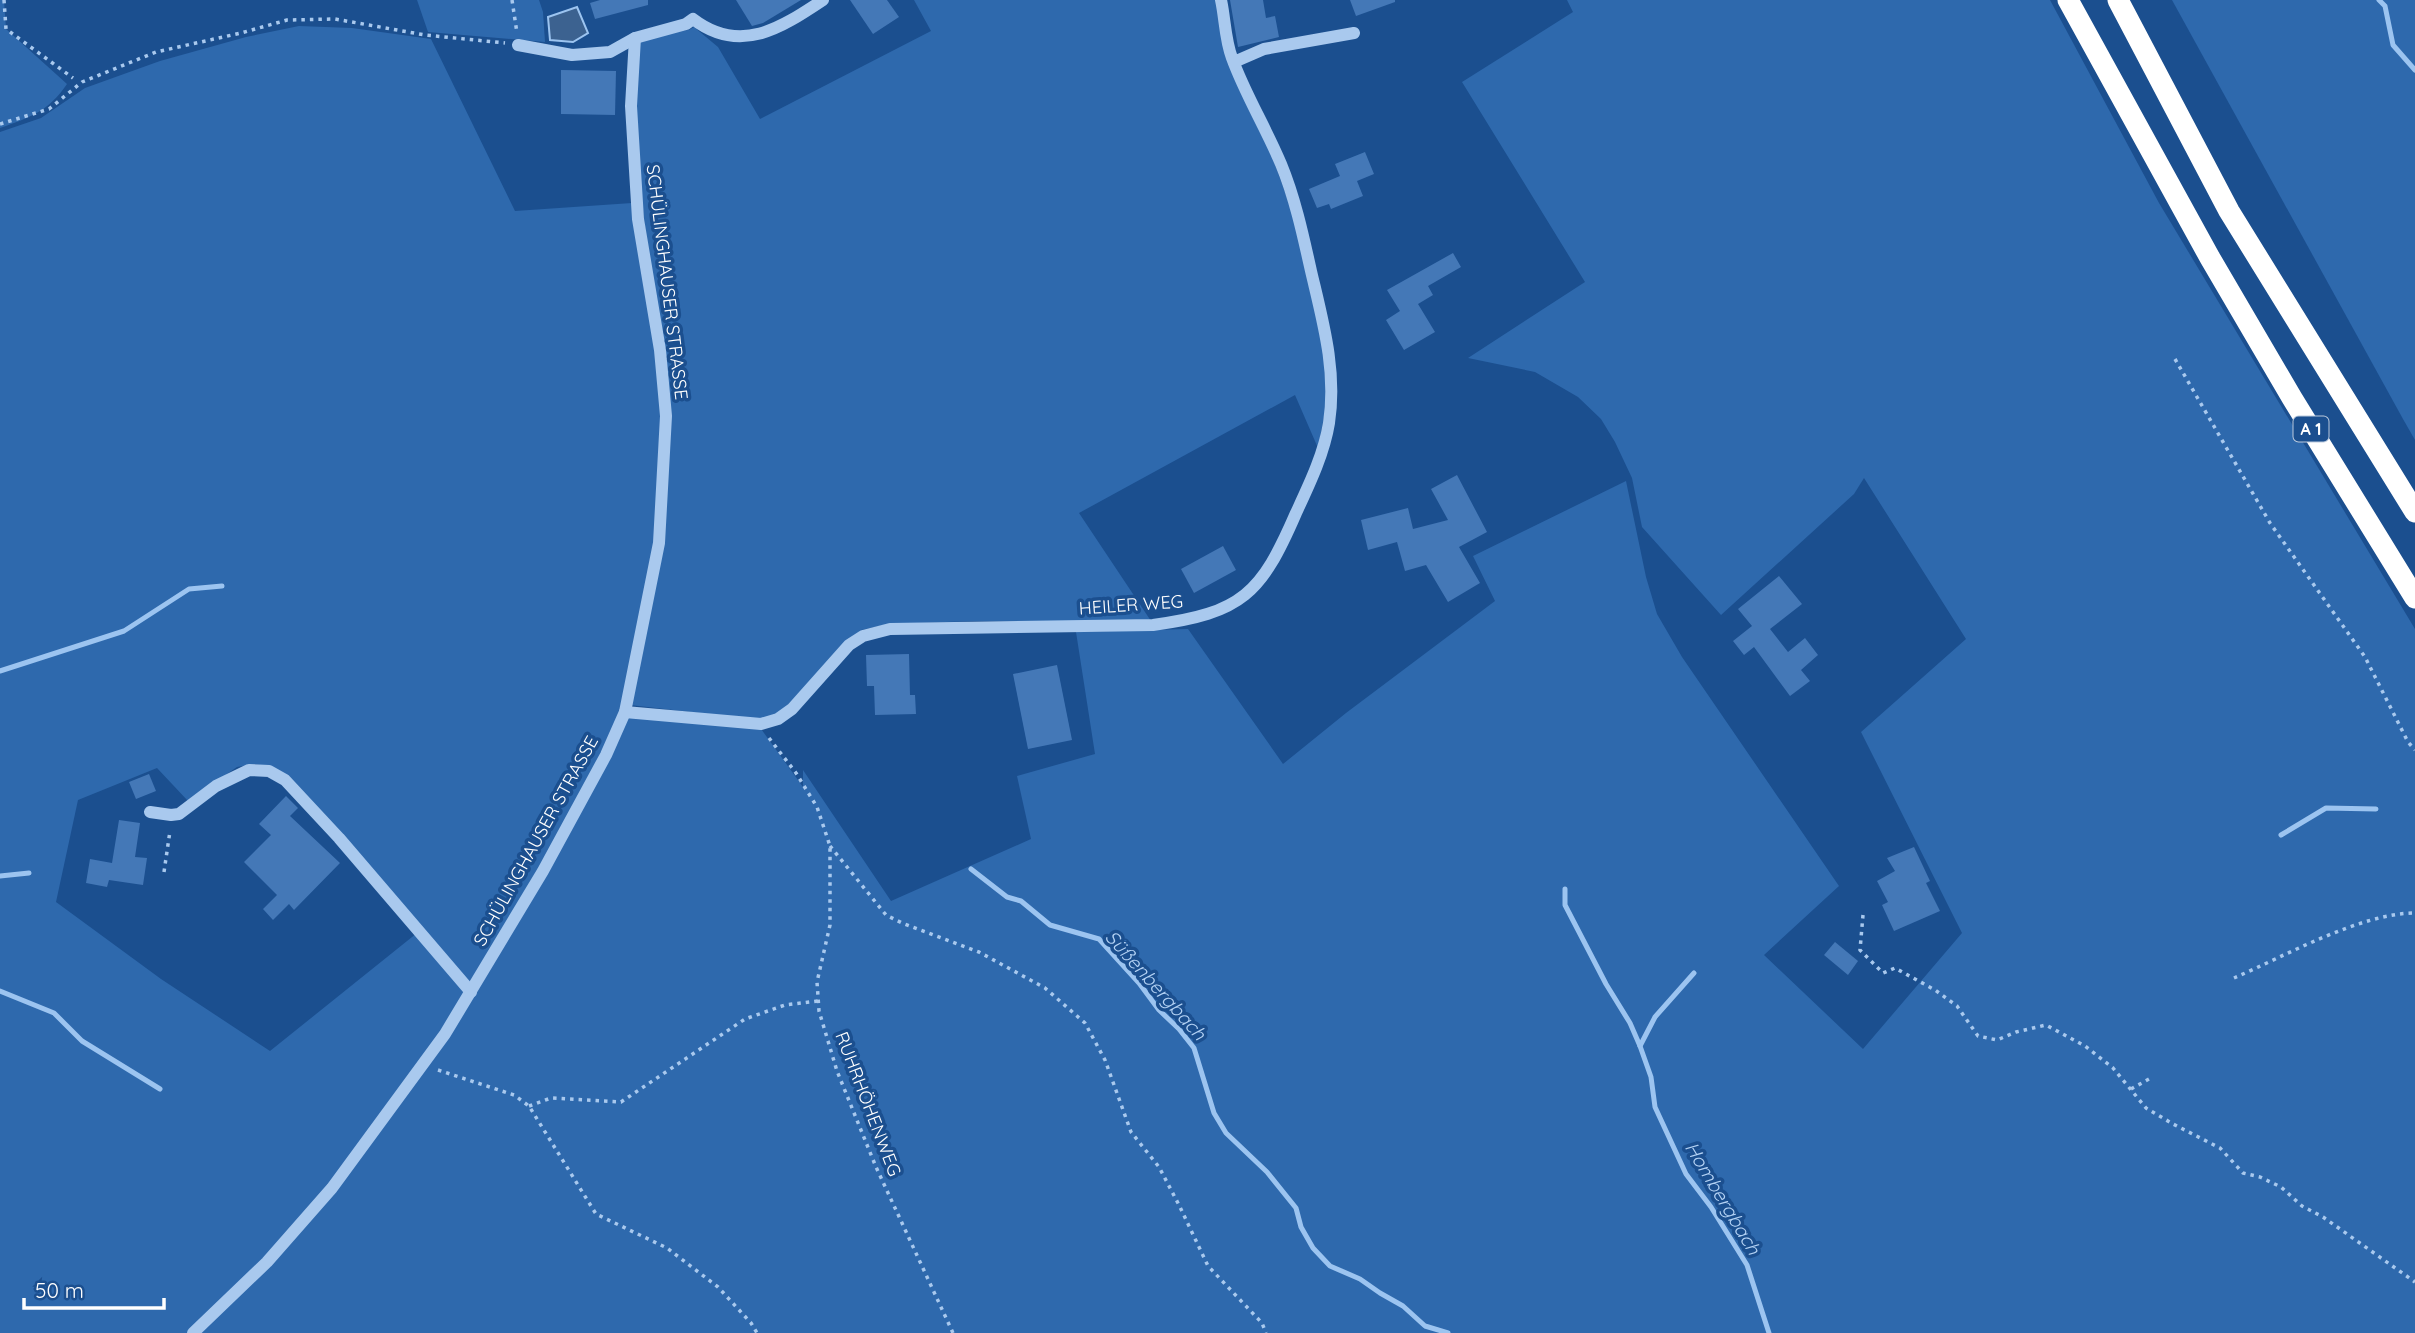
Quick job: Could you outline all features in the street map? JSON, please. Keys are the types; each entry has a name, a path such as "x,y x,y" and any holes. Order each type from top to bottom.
{"highway":[{"name":"A 1","path":"2068,0 2210,258 2291,398 2415,598"},
{"name":"A 1","path":"2118,0 2229,211 2415,512"}],"street":[{"path":"518,45 572,55 610,52 635,38 686,24 693,19 722,34 748,37 783,26 823,0"},
{"name":"HEILER WEG","path":"761,724 778,719 792,709 849,645 863,636 890,629 1153,625 1189,620 1226,608 1255,588 1275,561 1320,457 1329,425 1332,373 1326,334 1299,219 1282,166 1231,56 1221,0"},
{"path":"1234,62 1264,48 1354,33"},
{"name":"SCHÜLINGHAUSER STRASSE","path":"193,1333 267,1262 332,1188 445,1034 544,871 606,755 625,712 659,543 666,416 660,351 638,219 631,106 635,38"},
{"path":"625,712 761,724"},
{"path":"150,812 170,815 187,810 216,786 249,770 268,771 285,780 339,838 471,992"}],"path":[{"path":"4,0 6,29 73,78"},
{"path":"0,124 49,108 82,82 156,52 287,20 335,19 425,35 518,45 512,0"},
{"path":"2175,359 2270,523 2365,657 2408,742 2415,750"},
{"name":"RUHRHÖHENWEG","path":"761,724 817,807 830,846 830,925 817,982 818,1001 837,1071 876,1167 953,1333"},
{"path":"164,872 170,815"},
{"path":"830,846 886,915 979,951 1045,988 1085,1023 1105,1060 1131,1132 1158,1167 1180,1205 1208,1266 1262,1323 1266,1333"},
{"path":"2234,978 2363,921 2401,913 2415,913"},
{"path":"1863,915 1860,950 1883,973 1895,968 1935,990 1957,1006 1978,1036 1997,1040 2016,1032 2046,1026 2085,1046 2113,1068 2146,1108 2220,1148 2243,1173 2260,1177 2281,1187 2302,1206 2323,1217 2415,1282"},
{"path":"529,1106 551,1098 621,1102 746,1019 785,1005 818,1001"},
{"path":"422,1065 514,1095 529,1106 596,1214 667,1248 718,1287 757,1333"},
{"path":"2132,1089 2149,1079"}],"shaded area":[{"path":"0,0 4,0 6,29 67,84 46,107 0,128"},
{"path":"417,0 539,0 543,12 545,42 428,32"},
{"path":"914,0 1216,0 1295,220 1321,331 1328,396 1318,448 1295,395 1079,513 1151,621 889,624 861,630 810,686 777,715 760,720 630,705 664,543 668,417 637,161 637,40 666,31 689,30 694,27 718,47 760,119 931,31"},
{"path":"1567,0 2050,0 2159,203 2415,629 2415,1333 0,1333 0,132 41,118 85,88 160,61 246,37 299,26 352,28 431,39 515,211 632,203 656,353 662,417 655,542 628,709 759,726 803,787 803,770 891,901 1031,839 1017,776 1095,754 1076,632 1188,629 1283,764 1495,601 1473,556 1626,481 1646,577 1657,614 1682,657 1839,886 1764,955 1863,1049 1962,933 1861,732 1966,639 1864,478 1854,494 1721,615 1642,527 1632,478 1601,419 1578,397 1535,372 1468,358 1585,282 1462,82 1573,12","holes":["254,764 267,766 422,929 270,1051 161,979 56,902 78,800 157,768 188,801 237,767"]},
{"path":"2172,0 2415,0 2415,440 2403,419"},
{"path":"577,7 588,33 573,42 550,40 548,17"}],"building":[{"path":"600,0 648,0 648,5 595,19 590,3"},
{"path":"736,0 801,0 763,23 752,26"},
{"path":"850,0 887,0 899,17 873,34"},
{"path":"1230,0 1263,0 1266,18 1275,16 1279,37 1238,47"},
{"path":"1350,0 1395,0 1395,2 1356,16"},
{"path":"561,70 616,71 615,115 561,114"},
{"path":"1365,152 1374,174 1357,181 1363,196 1331,209 1329,204 1317,208 1309,189 1340,176 1335,164"},
{"path":"1453,253 1461,267 1428,286 1433,295 1418,304 1435,332 1404,350 1386,320 1400,311 1387,290"},
{"path":"1457,475 1487,532 1459,547 1480,583 1448,602 1426,565 1405,571 1397,542 1368,550 1361,520 1408,508 1413,529 1448,520 1431,489"},
{"path":"1223,546 1236,570 1194,593 1181,569"},
{"path":"1779,576 1802,604 1770,629 1788,652 1805,638 1818,655 1801,670 1810,681 1790,696 1754,647 1744,655 1733,641 1752,626 1738,609"},
{"path":"909,654 910,695 915,695 916,714 875,715 874,686 867,686 866,655"},
{"path":"1057,665 1072,740 1028,749 1013,674"},
{"path":"149,774 156,791 136,799 129,782"},
{"path":"286,796 298,808 290,816 340,863 294,910 289,904 273,920 263,909 277,895 244,862 271,835 259,824"},
{"path":"119,820 140,823 135,857 147,858 143,885 109,880 107,887 86,883 90,859 112,863"},
{"path":"1914,847 1930,881 1926,883 1940,911 1894,931 1882,905 1888,902 1877,881 1895,871 1887,858"},
{"path":"1835,942 1858,961 1848,975 1824,955"}],"waterway":[{"path":"2379,0 2385,6 2393,45 2415,70"},
{"path":"0,671 124,631 189,589 222,586"},
{"path":"2281,835 2326,808 2376,809"},
{"name":"Süßenbergbach","path":"971,869 1007,897 1021,901 1050,925 1099,939 1194,1048 1214,1113 1226,1133 1267,1172 1296,1208 1301,1227 1313,1248 1330,1266 1360,1279 1403,1306 1425,1326 1448,1333"},
{"path":"0,876 29,873"},
{"name":"Hombergbach","path":"1565,889 1565,905 1640,1046 1651,1077 1655,1107 1686,1174 1711,1207 1747,1265 1769,1333"},
{"path":"1640,1046 1655,1017 1694,973"},
{"path":"0,991 54,1013 82,1041 160,1089"}]}
